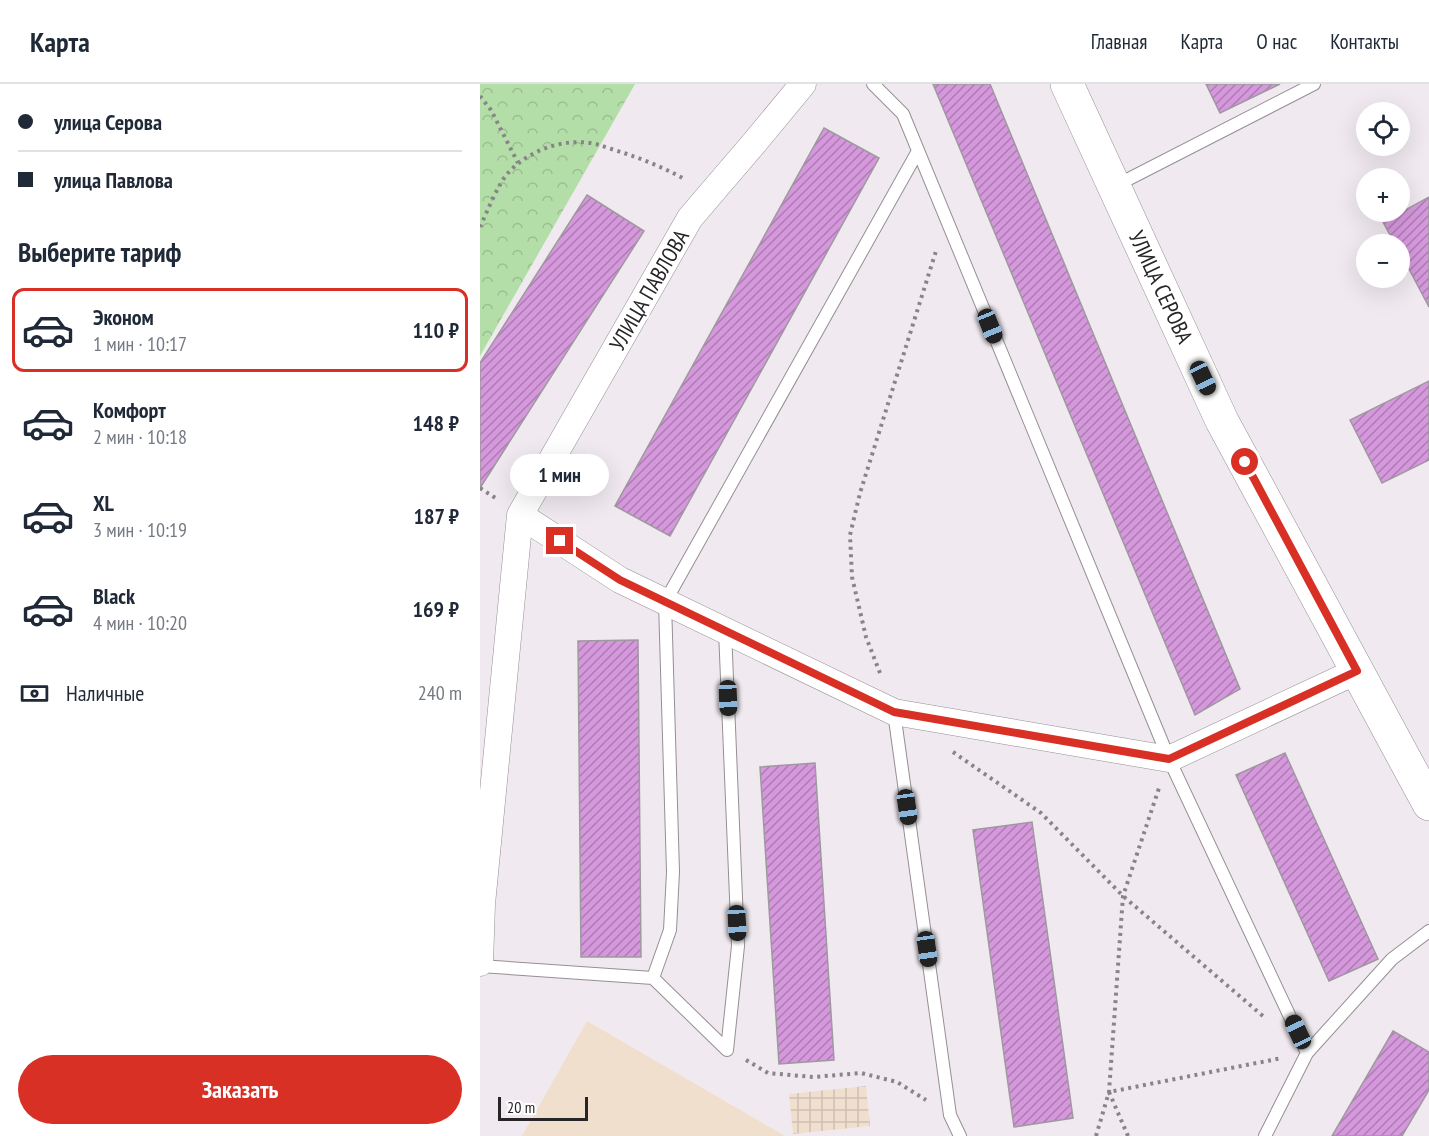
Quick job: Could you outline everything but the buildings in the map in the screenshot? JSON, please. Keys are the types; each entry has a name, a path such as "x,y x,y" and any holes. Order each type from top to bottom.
{"main road":[{"name":"УЛИЦА СЕРОВА","path":"1067,84 1222,421 1429,804"}],"street":[{"name":"УЛИЦА ПАВЛОВА","path":"480,964 481,904 520,515 690,218 803,84"},
{"path":"520,515 620,580 894,712 1169,759 1357,671"}],"lane":[{"path":"873,84 903,114 1169,759 1307,1053"},
{"path":"1114,186 1314,84"},
{"path":"652,978 670,930 673,872 665,602 918,151"},
{"path":"725,630 738,946 727,1050"},
{"path":"894,712 950,1115 960,1136"},
{"path":"1265,1136 1307,1053 1392,959 1429,931"},
{"path":"480,964 652,978 727,1050"}],"path":[{"path":"480,96 491,110 518,163"},
{"path":"480,226 506,176 518,163 533,153 551,146 571,143 594,144 650,162 680,176 709,195"},
{"path":"894,712 866,637 852,577 850,535 860,493 946,218"},
{"path":"953,752 1041,813 1123,896 1307,1053"},
{"path":"1096,1136 1109,1092 1123,896 1169,759"},
{"path":"727,1050 768,1073 813,1077 861,1073 897,1082 950,1115"},
{"path":"1109,1092 1307,1053"},
{"path":"1109,1092 1128,1136"}],"shaded area":[{"path":"587,1021 785,1136 522,1136"},
{"path":"866,1086 870,1126 793,1134 789,1094"}],"green space":[{"path":"480,84 635,84 480,356"}],"route":[{"path":"560,541 620,580 894,712 1169,759 1357,671 1245,462"}]}
